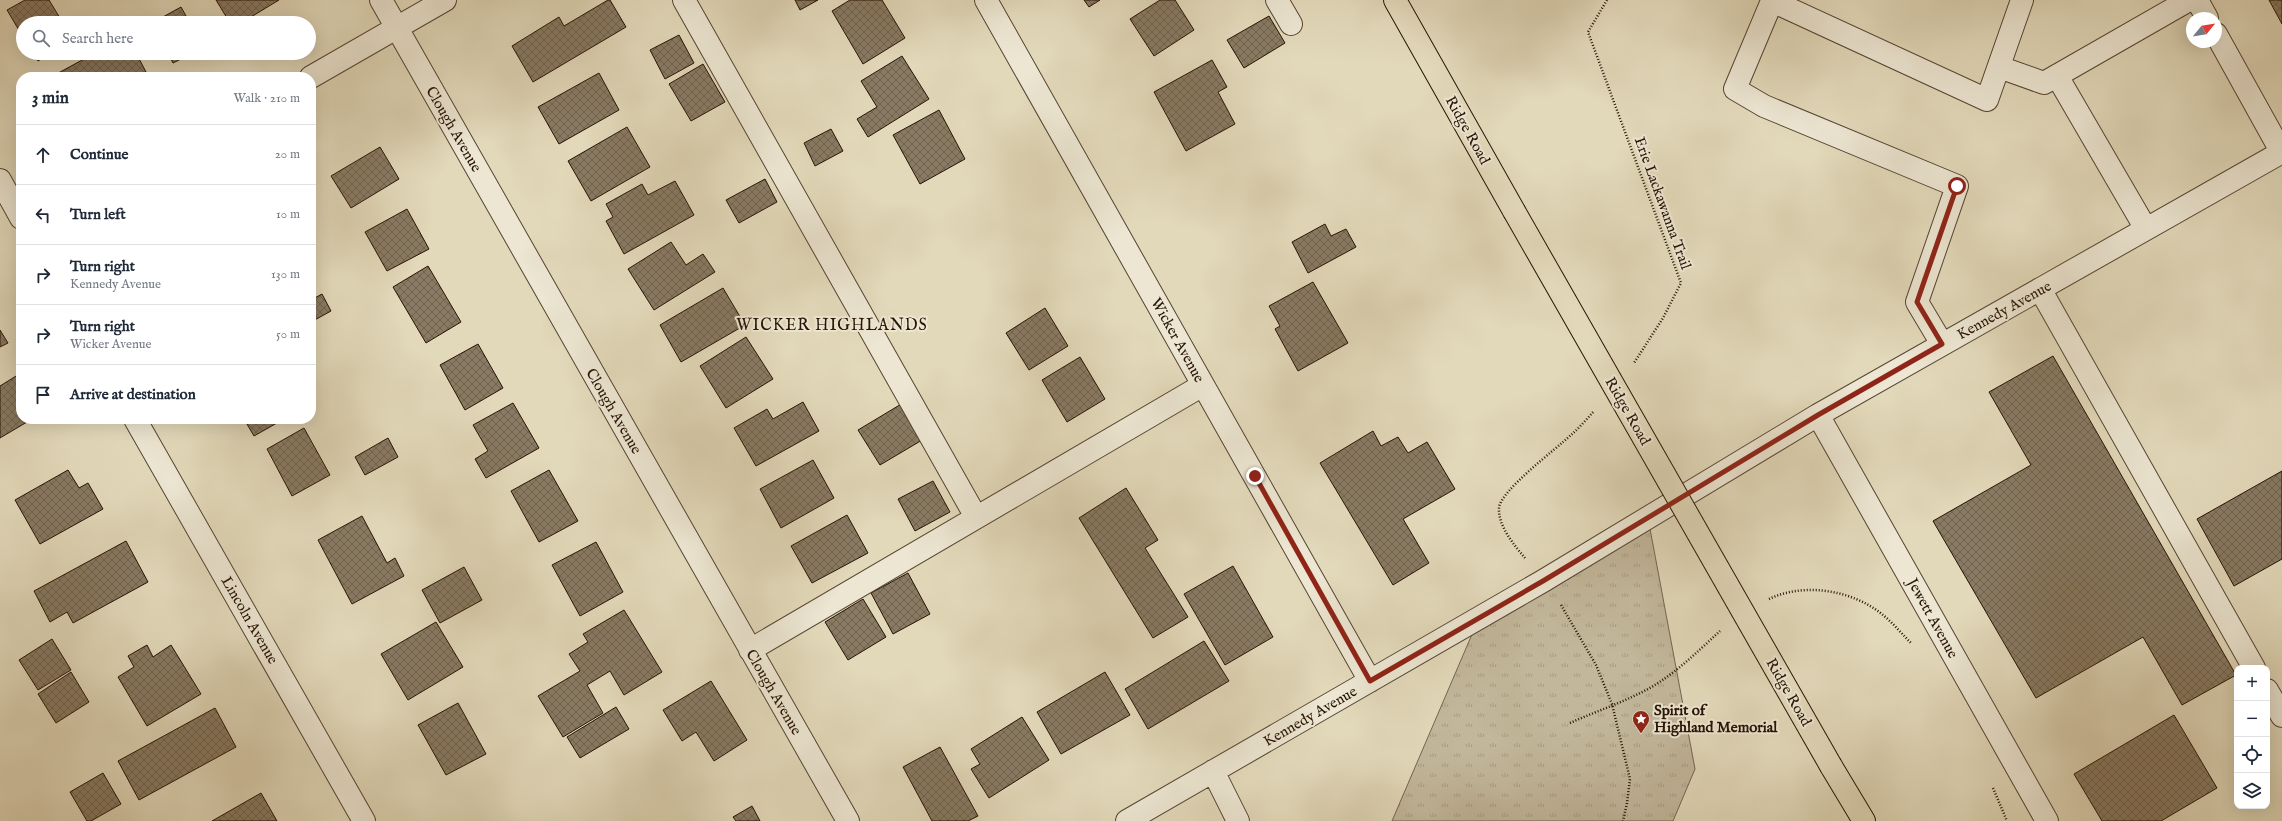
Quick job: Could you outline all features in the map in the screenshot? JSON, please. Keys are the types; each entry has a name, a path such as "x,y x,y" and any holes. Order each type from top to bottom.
{"main road":[{"name":"Ridge Road","path":"1395,0 1514,211 1864,821"}],"street":[{"name":"Clough Avenue","path":"381,0 848,821"},
{"path":"316,74 445,0"},
{"path":"684,0 976,517"},
{"name":"Wicker Avenue","path":"986,0 1370,681"},
{"path":"1277,0 1291,24"},
{"path":"1942,344 1917,302 1957,186 1764,106 1735,89 1772,2 1987,100 2022,0"},
{"path":"1999,67 2044,83 2189,0"},
{"path":"2197,0 2204,12"},
{"path":"2222,45 2282,153"},
{"path":"2057,76 2146,229"},
{"name":"Kennedy Avenue","path":"1127,821 1543,581 1818,415 2282,153"},
{"path":"0,180 16,209"},
{"path":"2040,289 2252,665"},
{"path":"750,650 1204,385"},
{"name":"Jewett Avenue","path":"1818,415 2047,821"},
{"name":"Lincoln Avenue","path":"138,424 364,821"},
{"path":"2270,695 2282,716"},
{"path":"1213,771 1238,821"}],"path":[{"name":"Erie Lackawanna Trail","path":"1607,0 1588,32 1681,283 1663,318 1629,369"},
{"path":"1515,545 1499,520 1499,506 1505,495 1572,434 1600,406"},
{"path":"1765,601 1776,596 1812,589 1851,596 1882,614 1915,648"},
{"path":"1563,607 1596,665 1612,704 1630,779 1623,821"},
{"path":"1570,723 1638,694 1656,684 1684,663 1722,628"},
{"path":"1992,787 2007,821"}],"green space":[{"path":"1648,518 1695,769 1673,821 1392,821 1479,618"}],"building":[{"path":"25,0 49,0 59,16 16,16 16,25 7,10"},
{"path":"216,0 279,0 253,16 226,16"},
{"path":"610,0 626,27 533,82 512,46 559,17 564,26"},
{"path":"795,0 818,0 800,10"},
{"path":"850,0 882,0 905,38 863,64 832,11"},
{"path":"1084,0 1100,0 1089,7"},
{"path":"1160,0 1175,0 1194,30 1154,56 1130,19"},
{"path":"2269,0 2282,0 2282,24"},
{"path":"181,7 186,16 165,16"},
{"path":"1269,16 1285,43 1244,68 1227,40"},
{"path":"679,35 694,63 665,79 650,50"},
{"path":"902,56 929,99 868,137 857,119 877,107 861,81"},
{"path":"82,60 140,60 146,72 60,72"},
{"path":"172,60 179,60 173,63"},
{"path":"1212,60 1227,87 1218,92 1235,124 1186,151 1154,92"},
{"path":"703,64 725,102 691,121 669,84"},
{"path":"599,73 619,110 559,144 538,107"},
{"path":"939,110 965,159 920,184 893,135"},
{"path":"627,127 650,167 591,201 568,161"},
{"path":"831,129 843,151 815,166 804,143"},
{"path":"380,147 399,179 351,208 331,176"},
{"path":"765,179 777,202 739,223 726,200"},
{"path":"675,181 694,215 624,254 606,221 613,217 606,204 642,184 648,195"},
{"path":"407,209 429,249 387,271 365,232"},
{"path":"1325,224 1331,236 1346,229 1356,247 1308,273 1292,242"},
{"path":"671,242 686,265 703,254 715,272 654,310 628,269"},
{"path":"428,266 461,322 426,343 393,287"},
{"path":"1313,282 1348,343 1298,371 1275,329 1280,326 1269,306"},
{"path":"723,288 745,325 681,362 660,325"},
{"path":"322,294 331,311 316,319 316,297"},
{"path":"1045,308 1068,346 1029,370 1006,333"},
{"path":"0,330 8,343 0,347"},
{"path":"746,337 773,379 726,408 700,366"},
{"path":"478,344 503,388 465,410 440,365"},
{"path":"2053,356 2234,672 2234,676 2182,705 2143,637 2036,698 1933,521 2031,465 1989,392"},
{"path":"1080,357 1105,399 1067,422 1042,380"},
{"path":"16,376 16,424 24,424 0,438 0,386"},
{"path":"913,397 934,433 880,465 858,430"},
{"path":"803,402 819,431 756,466 734,428 767,409 773,419"},
{"path":"513,403 539,448 486,478 475,459 488,451 473,425"},
{"path":"247,424 275,424 254,436"},
{"path":"304,428 330,475 292,496 267,449"},
{"path":"1373,431 1381,446 1398,437 1408,453 1427,442 1455,489 1403,519 1429,563 1393,585 1320,463"},
{"path":"388,438 398,457 365,475 355,457"},
{"path":"813,460 834,498 781,528 760,489"},
{"path":"68,470 79,488 88,483 103,509 40,544 15,500"},
{"path":"549,470 578,521 539,542 511,491"},
{"path":"2282,471 2282,559 2234,586 2197,519"},
{"path":"933,481 950,512 915,531 898,499"},
{"path":"1126,488 1158,540 1145,548 1188,617 1153,638 1079,518"},
{"path":"847,515 868,553 812,583 791,546"},
{"path":"362,516 387,563 395,558 404,576 352,604 318,540"},
{"path":"126,541 148,582 73,623 67,612 50,622 34,591"},
{"path":"596,542 623,592 580,616 552,565"},
{"path":"1233,566 1273,637 1225,665 1184,594"},
{"path":"464,567 482,600 440,623 422,590"},
{"path":"908,573 930,614 893,634 871,593"},
{"path":"863,599 886,637 848,660 825,622"},
{"path":"624,610 662,672 624,695 610,671 587,685 603,713 563,737 538,696 580,671 569,654 588,642 583,634"},
{"path":"436,622 463,667 408,700 381,654"},
{"path":"52,639 71,670 38,690 19,660"},
{"path":"1204,641 1229,681 1148,729 1125,689"},
{"path":"147,645 153,657 171,645 201,694 147,726 118,677 134,667 128,656"},
{"path":"71,672 89,702 56,723 38,694"},
{"path":"1105,672 1130,715 1061,754 1037,712"},
{"path":"711,681 747,740 714,761 696,732 682,741 663,710"},
{"path":"458,703 486,754 446,775 418,725"},
{"path":"616,707 629,729 580,758 567,737"},
{"path":"215,708 236,747 139,800 118,761"},
{"path":"2174,715 2217,788 2161,821 2102,821 2074,774"},
{"path":"1022,717 1049,760 989,798 971,769 980,764 971,749"},
{"path":"940,747 978,816 968,821 932,821 903,767"},
{"path":"103,773 121,804 91,821 87,821 70,792"},
{"path":"261,793 277,821 212,821"},
{"path":"752,806 760,821 736,821 733,817"}],"place":[{"name":"Spirit of Highland Memorial","path":"1641,734"}],"district":[{"name":"WICKER HIGHLANDS","path":"832,324"}],"route":[{"path":"1255,476 1370,681 1543,581 1818,415 1942,344 1917,302 1957,186"}]}
